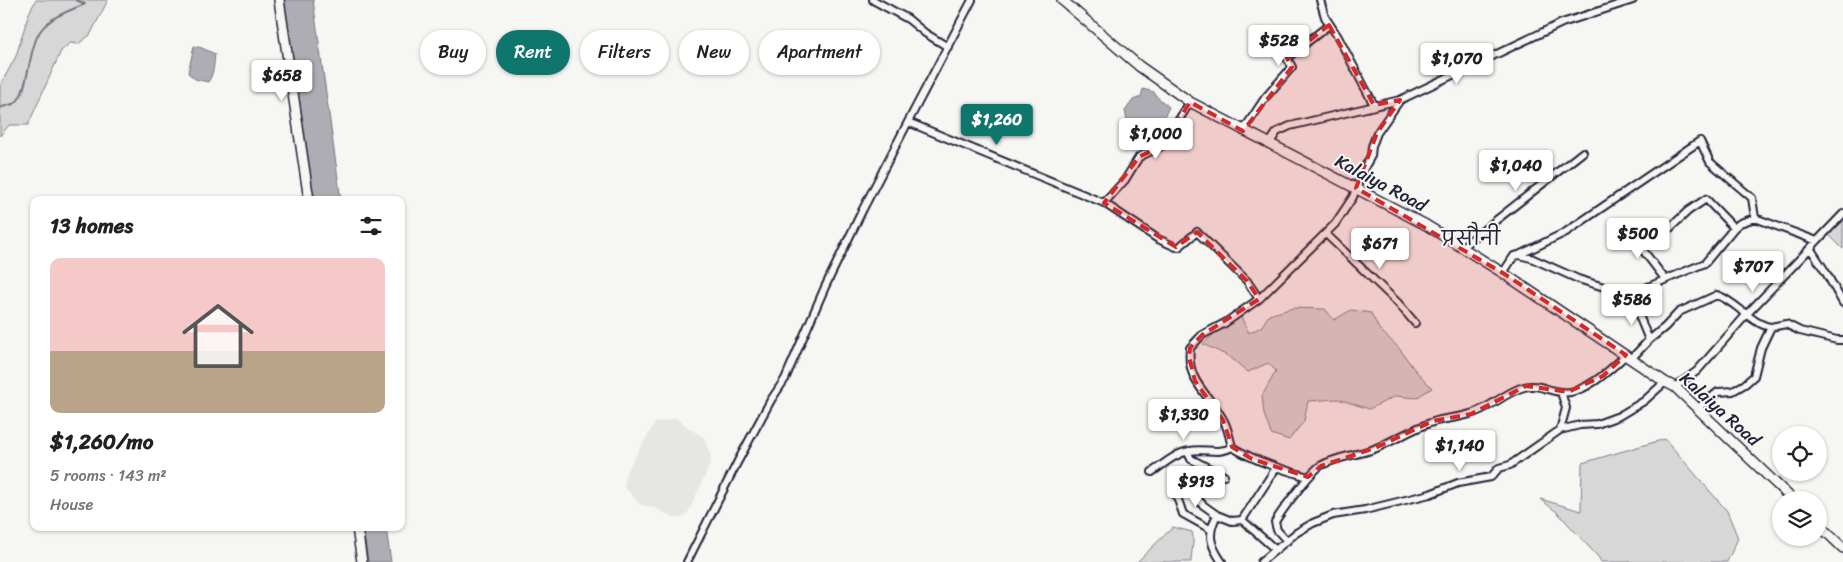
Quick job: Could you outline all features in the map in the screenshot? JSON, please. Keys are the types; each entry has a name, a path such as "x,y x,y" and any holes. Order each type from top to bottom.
{"main road":[{"path":"279,0 308,196"},
{"name":"Kalaiya Road","path":"1062,0 1139,66 1190,102 1426,225 1504,273 1665,382 1675,386 1784,491"},
{"path":"357,531 362,562"},
{"path":"1827,533 1843,548"}],"street":[{"path":"873,0 908,19 925,33 948,47"},
{"path":"688,562 738,461 771,400 785,379 825,287 972,0"},
{"path":"1320,0 1329,25 1338,37 1374,105"},
{"path":"1269,144 1277,132 1290,126 1400,100 1562,23 1633,0"},
{"path":"1243,131 1266,98 1292,67 1288,58 1319,31 1329,25"},
{"path":"1308,477 1252,459 1232,448 1223,420 1195,381 1190,368 1190,348 1202,335 1231,319 1259,299 1326,234 1344,212 1371,156 1372,146 1377,133 1400,100"},
{"path":"1104,203 1125,180 1139,157 1163,145 1190,102"},
{"path":"908,122 1104,203 1158,239 1176,247 1179,247 1197,232 1247,282 1259,299"},
{"path":"1504,273 1514,256 1566,232 1700,141 1710,162 1752,198 1755,218"},
{"path":"1462,247 1583,152"},
{"path":"1640,245 1654,239 1670,228 1688,211 1706,199 1734,228"},
{"path":"1675,386 1697,370 1747,314 1843,214"},
{"path":"1519,255 1531,258 1578,279 1612,290 1636,292 1704,264 1734,228 1755,218 1817,241"},
{"path":"1623,229 1640,245 1666,279"},
{"path":"1326,234 1398,303 1415,323"},
{"path":"1810,248 1843,303"},
{"path":"1636,292 1640,318 1649,340"},
{"path":"1287,541 1276,530 1275,522 1308,477 1321,466 1375,448 1434,421 1472,414 1526,386 1537,385 1561,392 1568,392 1585,386 1603,376 1628,357 1666,327 1679,312 1717,295 1726,298 1763,326 1771,327 1786,324 1800,331 1843,340"},
{"path":"1698,408 1718,392 1733,391 1754,376 1760,348 1771,327"},
{"path":"1261,562 1296,533 1313,522 1333,514 1365,510 1430,494 1458,483 1491,477 1499,468 1510,465 1560,430 1580,425 1597,424 1619,416 1644,401 1665,382"},
{"path":"1560,430 1566,408 1561,392"},
{"path":"1152,472 1175,455 1189,451 1221,452 1232,448"},
{"path":"1189,451 1191,459 1224,476"},
{"path":"1242,520 1276,468"},
{"path":"1176,476 1203,504 1217,515 1232,521 1242,520 1276,550"},
{"path":"1182,483 1176,494 1183,514 1210,529"},
{"path":"1217,515 1210,529 1211,538 1222,562"}],"highlighted area":[{"path":"1329,25 1374,105 1400,100 1377,133 1356,188 1503,273 1626,355 1603,376 1568,392 1526,386 1471,414 1433,421 1375,448 1321,466 1308,477 1252,459 1232,447 1223,420 1195,381 1189,357 1190,348 1202,335 1259,299 1247,281 1197,232 1176,247 1104,203 1139,157 1163,145 1190,102 1243,131 1292,67 1287,58"}],"shaded area":[{"path":"36,0 108,0 90,35 78,44 70,43 61,51 28,125 9,125 0,136 0,86 16,56 29,13"},
{"path":"282,0 313,0 340,196 311,196"},
{"path":"194,46 215,54 213,72 208,82 195,79 188,73"},
{"path":"1143,89 1154,92 1169,107 1156,134 1148,136 1128,125 1125,111 1133,100 1141,97"},
{"path":"1843,221 1843,249 1828,234"},
{"path":"1293,308 1325,309 1334,320 1351,310 1371,313 1379,329 1399,348 1414,369 1432,388 1416,398 1396,396 1369,409 1338,399 1308,401 1304,421 1289,440 1271,434 1264,414 1262,396 1276,371 1268,363 1248,372 1230,357 1203,344 1216,332 1241,317 1249,333 1261,327 1269,315"},
{"path":"675,418 704,438 711,457 710,465 688,513 682,518 676,518 652,507 641,505 624,487 626,472 655,423"},
{"path":"1665,439 1727,511 1738,538 1727,562 1601,562 1558,513 1540,499 1581,511 1582,463"},
{"path":"1173,527 1192,532 1191,562 1137,562"},
{"path":"363,531 386,531 391,562 368,562"}],"waterway":[{"path":"0,108 15,103 20,98 33,47 41,30 56,17 85,4 76,0"}],"district":[{"name":"प्रसौनी","path":"1471,238"}]}
